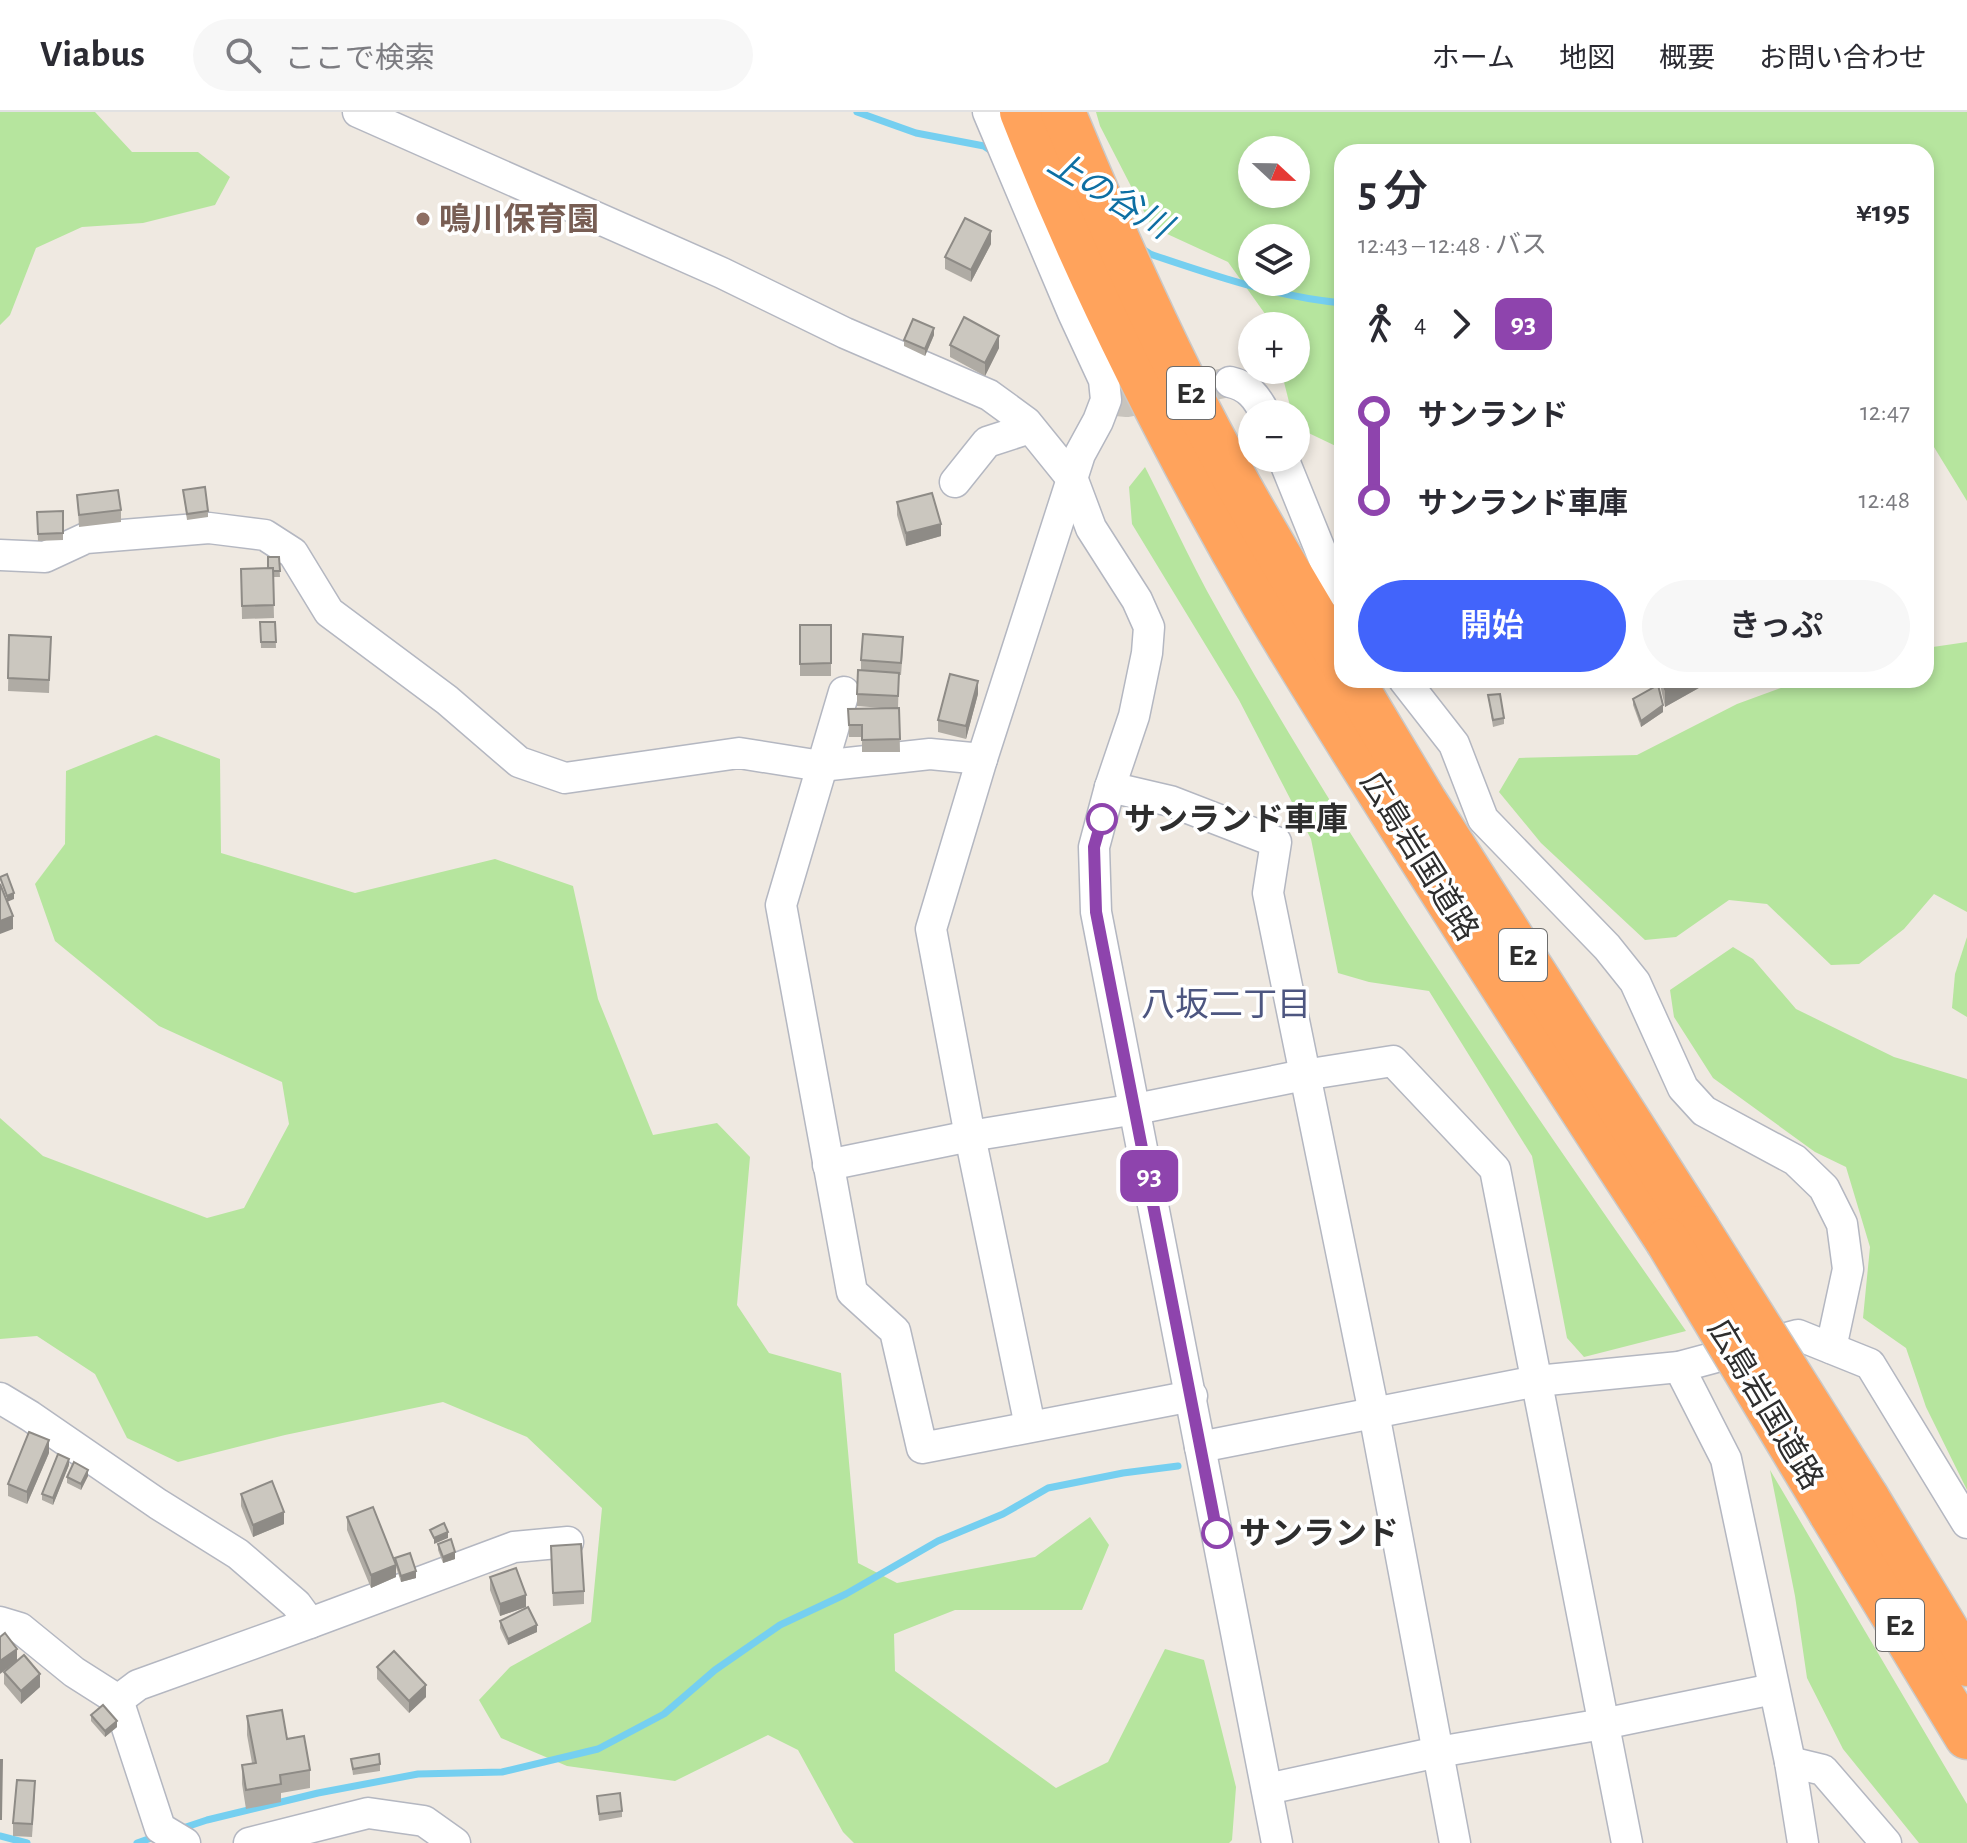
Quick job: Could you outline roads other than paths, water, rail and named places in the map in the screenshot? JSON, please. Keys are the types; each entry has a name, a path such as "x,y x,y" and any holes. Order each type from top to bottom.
{"highway":[{"name":"広島岩国道路","path":"1022,112 1054,194 1141,376 1262,601 1526,1025 1682,1234"},
{"name":"E2","path":"1063,112 1135,282 1233,475 1334,648"},
{"name":"広島岩国道路","path":"1357,688 1682,1234 1849,1506 1967,1737"},
{"name":"広島岩国道路","path":"1849,1506 1967,1664"}],"street":[{"path":"358,112 989,395 1026,422 1073,480 1091,528 1137,600 1149,627 1147,653 1134,716 1094,847 1096,912 1277,1843"},
{"path":"988,112 1104,380 1106,400 1080,454 931,929 1030,1426"},
{"path":"1230,382 1243,385 1259,400"},
{"path":"955,482 987,442 1030,428"},
{"path":"1289,472 1334,580"},
{"path":"0,555 45,557 86,538 209,528 265,535 293,553 329,612 447,700 519,762 565,778 739,753 821,766 930,754 982,759"},
{"path":"1410,688 1454,744 1483,819 1607,947 1635,982 1683,1088 1704,1111 1795,1160 1824,1188 1842,1224 1848,1269 1831,1348"},
{"path":"844,692 781,905 852,1292 895,1331 922,1448 1192,1396"},
{"path":"1110,787 1170,801 1276,842 1268,893 1374,1413 1455,1843"},
{"path":"828,1165 970,1136 1393,1061 1495,1169 1627,1843"},
{"path":"1200,1447 1537,1381 1679,1367 1798,1335 1870,1364 1967,1523"},
{"path":"1679,1367 1726,1459 1790,1762 1803,1843"},
{"path":"0,1398 238,1554 296,1604 310,1623"},
{"path":"118,1700 138,1685 514,1547 568,1542"},
{"path":"0,1622 20,1628 74,1672 118,1700 160,1828 185,1843"},
{"path":"1267,1789 1438,1752 1603,1724 1773,1689"},
{"path":"1790,1762 1823,1770 1886,1843"},
{"path":"249,1843 368,1813 424,1821 455,1843"}],"waterway":[{"name":"上の谷川","path":"857,112 916,133 984,146 993,152"},
{"name":"上の谷川","path":"1141,248 1150,254 1244,284 1334,302"},
{"path":"180,1829 318,1793 418,1774 502,1772 598,1749 664,1714 715,1670 780,1625 846,1594 938,1541 1003,1514 1048,1488 1178,1466"},
{"path":"0,1836 27,1843"},
{"path":"137,1843 157,1836"}],"tunnel":[{"path":"1106,400 1127,402 1230,382"}],"place":[{"name":"鳴川保育園","path":"423,219"},
{"name":"サンランド車庫","path":"1102,819"},
{"name":"サンランド","path":"1217,1533"}],"district":[{"name":"八坂二丁目","path":"1226,1004"}]}
